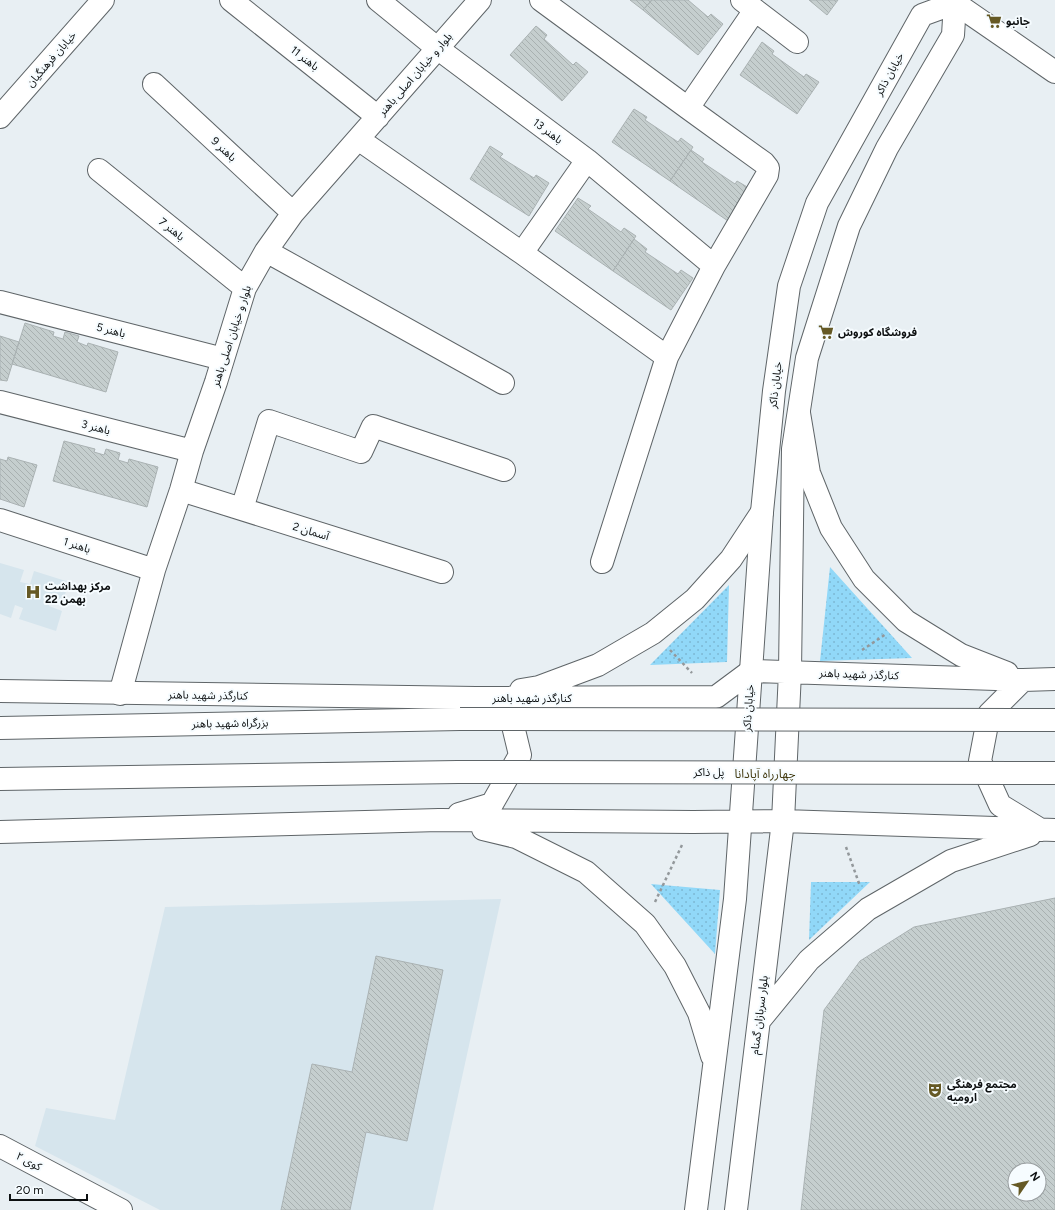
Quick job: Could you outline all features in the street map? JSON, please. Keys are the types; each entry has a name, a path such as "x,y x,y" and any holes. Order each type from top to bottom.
{"main road":[{"name":"خیابان فرهنگیان","path":"0,117 103,0"},
{"name":"باهنر 11","path":"231,0 378,116"},
{"name":"باهنر 13","path":"378,0 438,48 587,160 714,266"},
{"name":"بلوار و خیابان اصلی باهنر","path":"120,694 154,570 223,359 244,288 266,251 293,214 480,0"},
{"path":"541,0 764,162 768,168 767,175 714,266 667,357 602,562"},
{"path":"955,1 1055,72"},
{"path":"783,821 790,672 793,449 807,358 849,226 888,148 953,35 955,1"},
{"name":"خیابان ذاکر","path":"740,822 762,512 774,391 789,286 817,203 922,16 955,1"},
{"path":"688,108 749,5 797,42"},
{"name":"باهنر 9","path":"154,84 293,214"},
{"path":"358,139 522,253 667,357"},
{"path":"522,253 587,160"},
{"name":"باهنر 7","path":"100,170 244,288"},
{"path":"266,251 503,383"},
{"name":"باهنر 5","path":"0,302 223,359"},
{"name":"باهنر 3","path":"0,402 192,451"},
{"path":"799,413 808,473 831,528 864,578 906,621 961,655 1023,680 989,714 980,761 1000,805 1049,830"},
{"path":"242,509 269,421 361,452 373,426 504,470"},
{"name":"آسمان 2","path":"181,490 442,572"},
{"path":"476,698 539,686 598,665 653,633 695,599 731,559 762,512"},
{"name":"باهنر 1","path":"0,520 154,570"},
{"path":"716,697 751,671"},
{"name":"کنارگذر شهید باهنر","path":"751,671 1023,680 1055,679"},
{"name":"کنارگذر شهید باهنر","path":"0,691 120,694 476,698 716,697"},
{"path":"439,820 492,804 520,755 507,701 476,698"},
{"name":"بزرگراه شهید باهنر","path":"0,728 460,719 1055,720"},
{"name":"پل ذاکر","path":"0,779 458,772 1055,773"},
{"path":"0,832 439,820 783,821 1049,830"},
{"path":"439,820 516,836 586,872 645,924 675,966 699,1013 715,1062"},
{"name":"بلوار سربازان گمنام","path":"736,1210 783,821"},
{"path":"696,1210 735,899 740,822"},
{"path":"759,1021 809,960 868,909 951,861 1049,830"},
{"name":"کوی ۲","path":"0,1146 121,1210"}],"path":[{"path":"653,633 716,697"},
{"path":"837,823 868,909"}],"shaded area":[{"name":"مرکز بهداشت 22 بهمن","path":"0,563 24,570 20,582 30,584 34,571 69,582 62,604 51,600 49,606 62,611 56,631 19,619 23,608 15,605 11,618 0,614"},
{"path":"830,567 912,658 820,661"},
{"path":"729,585 727,662 650,665"},
{"path":"811,882 870,882 809,940"},
{"path":"651,884 720,890 715,954"},
{"path":"501,899 433,1210 160,1210 35,1146 46,1108 115,1120 165,907"}],"building":[{"path":"630,0 652,0 643,10"},
{"path":"652,0 688,0 708,17 711,14 723,24 698,55 643,10"},
{"path":"809,0 838,0 827,15"},
{"path":"536,26 547,35 544,39 573,65 576,62 588,72 562,101 510,55"},
{"path":"762,42 774,51 772,54 804,77 806,74 819,82 797,114 740,75"},
{"path":"634,109 647,117 645,120 678,142 681,138 693,147 670,181 612,142"},
{"path":"490,146 503,154 500,157 534,178 536,175 549,183 529,216 470,179"},
{"path":"691,150 704,159 702,162 735,184 737,181 749,188 728,221 670,181"},
{"path":"578,198 591,206 588,209 621,232 624,228 636,236 613,271 555,231"},
{"path":"634,239 647,249 645,252 678,274 681,270 693,278 671,310 613,271"},
{"path":"25,323 54,332 53,336 63,339 65,332 79,336 77,342 87,346 88,343 118,352 106,392 12,364"},
{"path":"0,336 19,342 7,381 0,380"},
{"path":"64,441 95,449 94,452 104,455 106,449 120,453 118,460 128,463 129,459 158,467 147,507 53,481"},
{"path":"8,457 37,465 24,507 0,499 0,459 7,461"},
{"name":"مجتمع فرهنگی ارومیه","path":"1055,898 1055,1210 801,1210 824,1010 860,961 914,927"},
{"path":"376,956 443,970 407,1141 366,1132 350,1210 281,1210 312,1064 352,1072"}],"place":[{"name":"جانبو","path":"994,21"},
{"name":"فروشگاه کوروش","path":"826,332"},
{"name":"مرکز بهداشت 22 بهمن","path":"33,592"},
{"name":"مجتمع فرهنگی ارومیه","path":"935,1090"}],"district":[{"name":"چهارراه آپادانا","path":"765,774"}]}
